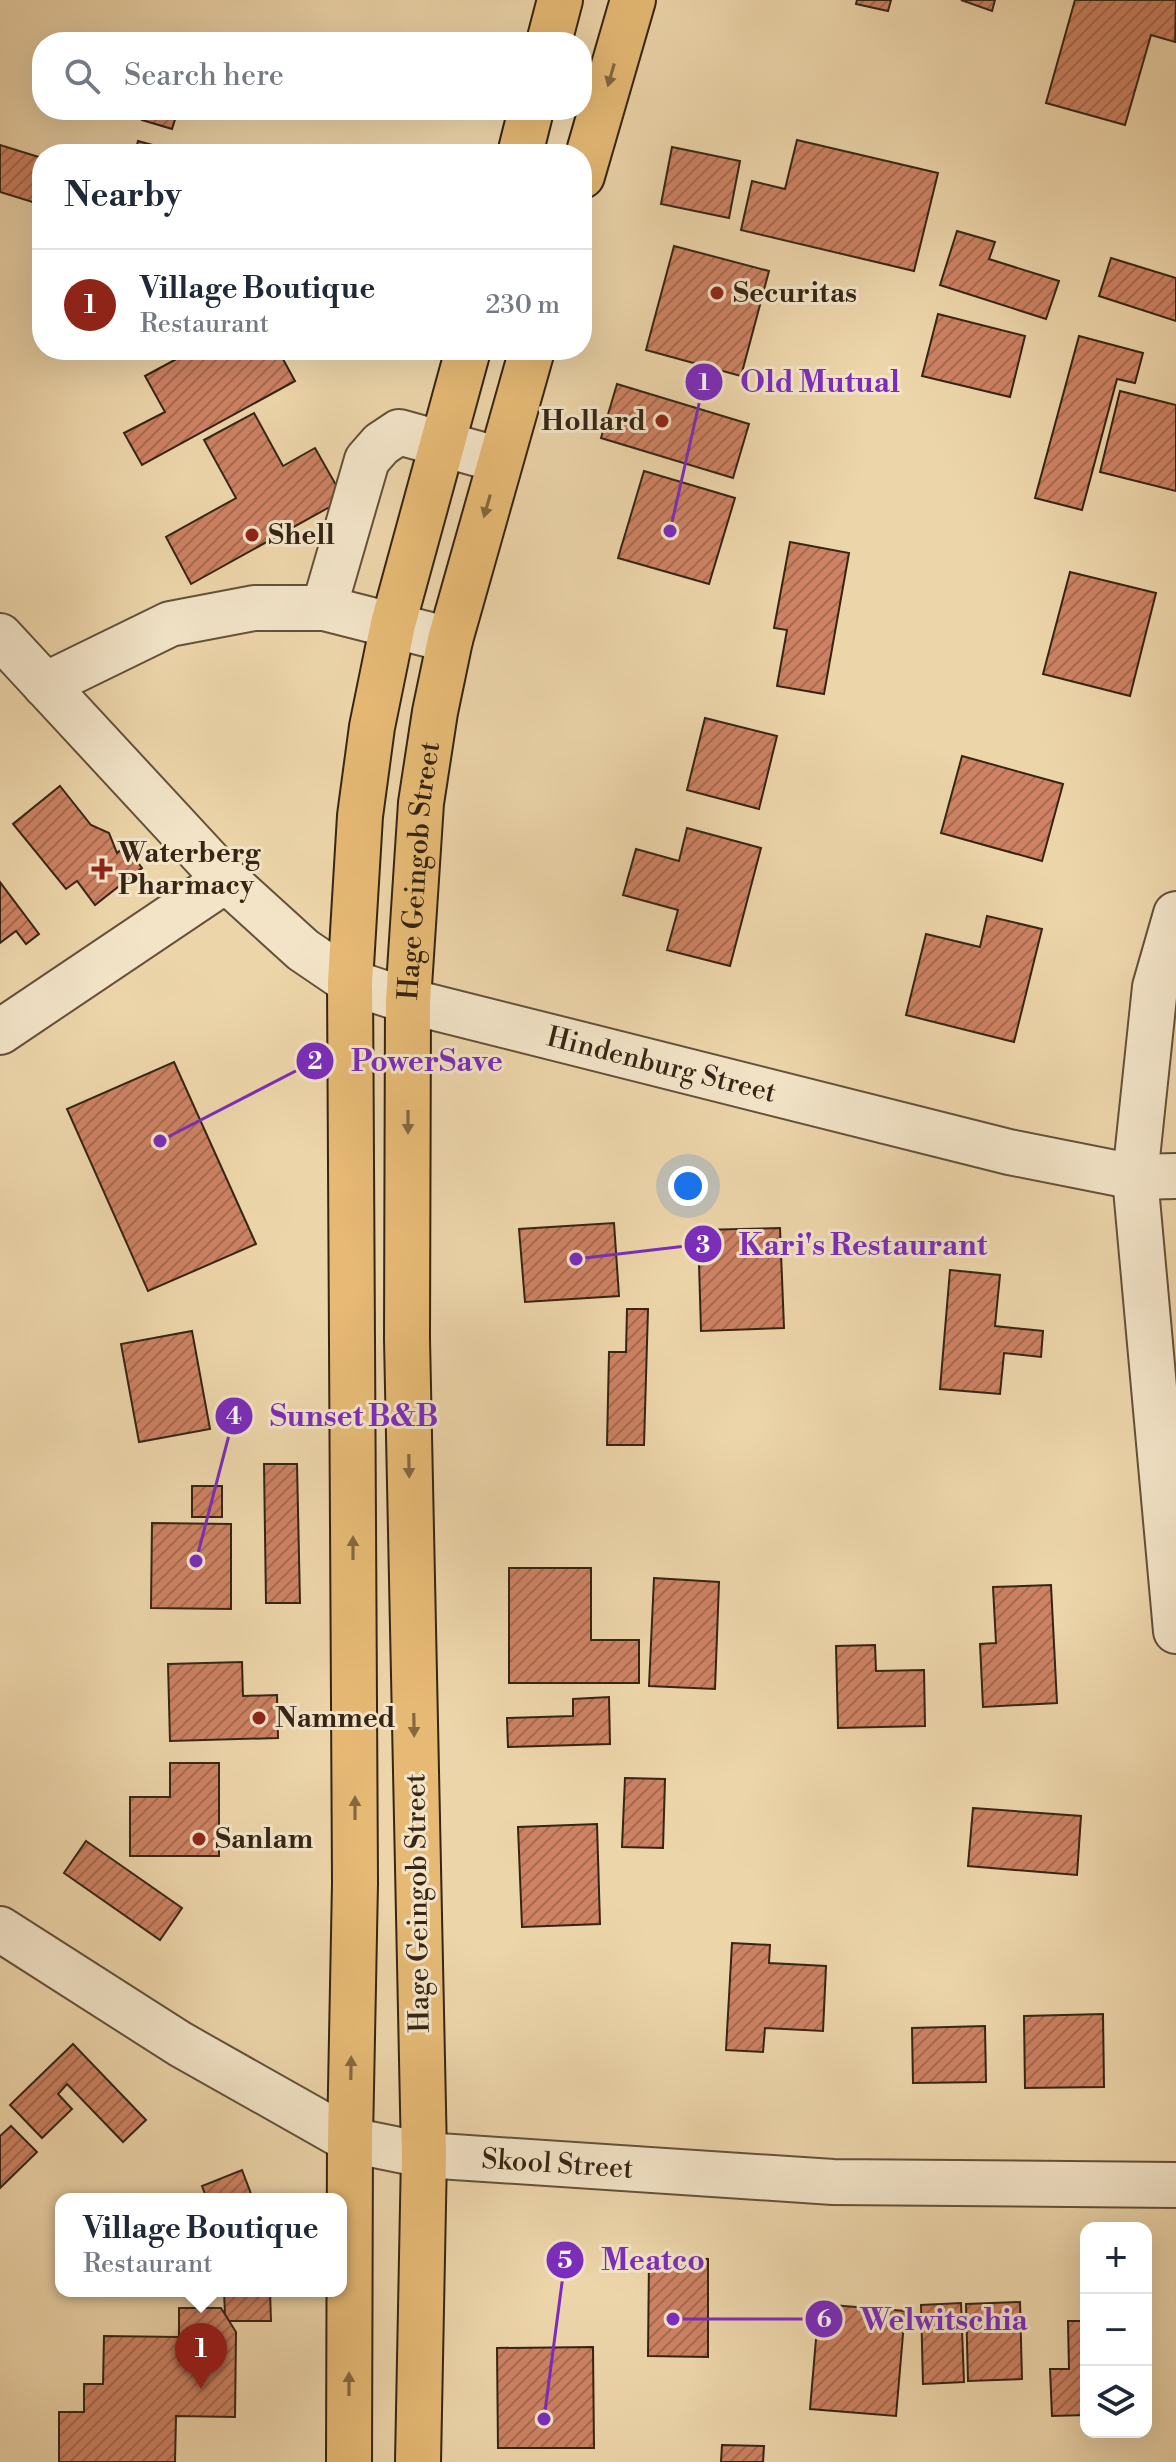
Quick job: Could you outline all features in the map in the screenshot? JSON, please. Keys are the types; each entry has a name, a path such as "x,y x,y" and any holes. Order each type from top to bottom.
{"highway":[{"path":"552,32 560,0"},
{"path":"591,144 633,0"},
{"path":"522,144 528,120"},
{"name":"Hage Geingob Street","path":"349,2462 355,1883 350,982 360,816 372,727 393,624 465,360"},
{"name":"Hage Geingob Street","path":"418,2462 424,2155 407,1339 408,1001 421,803 450,640 529,360"},
{"path":"355,1883 417,1884"}],"street":[{"path":"324,608 367,460 381,444 399,432 500,460"},
{"path":"45,685 170,624 254,608 324,608 450,640"},
{"name":"Hindenburg Street","path":"0,636 226,880 303,950 350,982 408,1001 1009,1152 1156,1177"},
{"path":"0,1032 226,880"},
{"path":"1176,914 1155,987 1156,1177 1176,1631"},
{"name":"Skool Street","path":"0,1929 180,2044 350,2140 424,2155 833,2182 1176,2185"}],"building":[{"path":"857,0 891,0 888,11 856,4"},
{"path":"961,0 995,0 992,11"},
{"path":"1075,0 1176,0 1175,42 1151,35 1125,125 1046,103"},
{"path":"142,120 175,120 172,129"},
{"path":"797,140 938,173 914,271 741,230 752,181 785,189"},
{"path":"0,145 32,155 32,202 0,192"},
{"path":"672,147 740,161 729,218 661,204"},
{"path":"957,231 995,242 989,259 1059,281 1046,319 940,285"},
{"path":"674,246 769,271 741,376 646,350"},
{"path":"1111,258 1176,278 1176,321 1099,296"},
{"path":"938,314 1025,336 1010,397 922,376"},
{"path":"1079,336 1143,353 1135,383 1117,379 1082,510 1035,498"},
{"path":"175,360 283,360 295,381 142,465 124,433 165,412 145,376"},
{"path":"617,384 749,424 733,478 601,438"},
{"path":"1120,391 1176,405 1176,491 1100,472"},
{"path":"254,413 283,466 315,448 344,499 191,584 166,537 236,498 204,440"},
{"path":"644,471 735,498 709,584 618,558"},
{"path":"790,542 849,553 824,694 777,686 787,630 774,628"},
{"path":"1070,572 1156,593 1130,696 1043,674"},
{"path":"705,718 777,736 759,809 687,790"},
{"path":"962,756 1063,784 1042,861 941,833"},
{"path":"60,786 91,825 109,833 117,853 125,846 142,868 95,905 77,881 66,889 13,824"},
{"path":"687,828 761,848 730,966 667,950 678,910 623,895 636,849 679,861"},
{"path":"0,882 39,934 26,944 16,931 0,943"},
{"path":"987,916 1042,929 1014,1042 906,1015 926,934 980,947"},
{"path":"174,1062 256,1244 148,1291 67,1109"},
{"path":"614,1223 619,1296 525,1302 519,1229"},
{"path":"780,1228 784,1328 701,1331 698,1230"},
{"path":"950,1270 1000,1275 995,1326 1043,1331 1041,1357 1004,1353 1000,1394 940,1389"},
{"path":"627,1309 648,1309 644,1445 607,1445 609,1352 626,1352"},
{"path":"192,1331 210,1429 139,1442 121,1344"},
{"path":"264,1464 297,1464 300,1603 266,1603"},
{"path":"192,1486 222,1486 222,1517 192,1517"},
{"path":"152,1523 231,1524 231,1609 151,1608"},
{"path":"509,1568 591,1568 591,1640 639,1640 639,1683 509,1683"},
{"path":"654,1578 719,1582 715,1689 649,1686"},
{"path":"1051,1585 1057,1703 983,1707 980,1644 996,1643 993,1587"},
{"path":"875,1645 876,1671 924,1670 925,1726 838,1728 836,1646"},
{"path":"242,1662 243,1696 277,1695 278,1738 170,1741 168,1664"},
{"path":"609,1697 610,1744 508,1747 507,1718 573,1716 573,1699"},
{"path":"170,1763 219,1763 219,1856 130,1856 130,1797 170,1797"},
{"path":"625,1778 665,1779 663,1848 622,1847"},
{"path":"973,1808 1081,1816 1077,1875 968,1866"},
{"path":"597,1824 600,1924 522,1927 518,1827"},
{"path":"86,1841 182,1908 160,1940 64,1873"},
{"path":"732,1943 770,1945 769,1963 826,1966 823,2031 765,2028 763,2052 726,2050"},
{"path":"1103,2014 1104,2087 1025,2088 1024,2016"},
{"path":"985,2026 986,2082 913,2083 912,2028"},
{"path":"73,2044 146,2120 123,2142 67,2084 58,2094 72,2109 42,2138 10,2105"},
{"path":"11,2126 37,2152 0,2188 0,2136"},
{"path":"242,2170 251,2193 205,2193 202,2186"},
{"path":"649,2258 708,2259 708,2357 648,2356"},
{"path":"224,2297 270,2297 271,2321 229,2321 225,2315"},
{"path":"1020,2302 1022,2379 968,2381 966,2304"},
{"path":"961,2303 964,2382 923,2384 921,2305"},
{"path":"819,2304 905,2311 896,2416 810,2409"},
{"path":"179,2308 221,2308 236,2332 235,2417 176,2416 175,2462 59,2462 59,2412 84,2412 84,2384 103,2384 104,2336 179,2337"},
{"path":"1068,2321 1080,2321 1080,2415 1052,2416 1050,2369 1069,2369"},
{"path":"593,2347 594,2448 498,2448 497,2348"},
{"path":"722,2445 764,2446 763,2462 721,2462"}],"place":[{"name":"Securitas","path":"717,293"},
{"name":"Hollard","path":"662,421"},
{"name":"Old Mutual","path":"670,531"},
{"name":"Shell","path":"252,535"},
{"name":"Waterberg Pharmacy","path":"102,869"},
{"name":"PowerSave","path":"160,1141"},
{"name":"Kari's Restaurant","path":"576,1259"},
{"name":"Sunset B&B","path":"196,1561"},
{"name":"Nammed","path":"259,1718"},
{"name":"Sanlam","path":"199,1839"},
{"name":"Welwitschia","path":"673,2319"},
{"name":"Village Boutique","path":"201,2389"},
{"name":"Meatco","path":"544,2419"}]}
